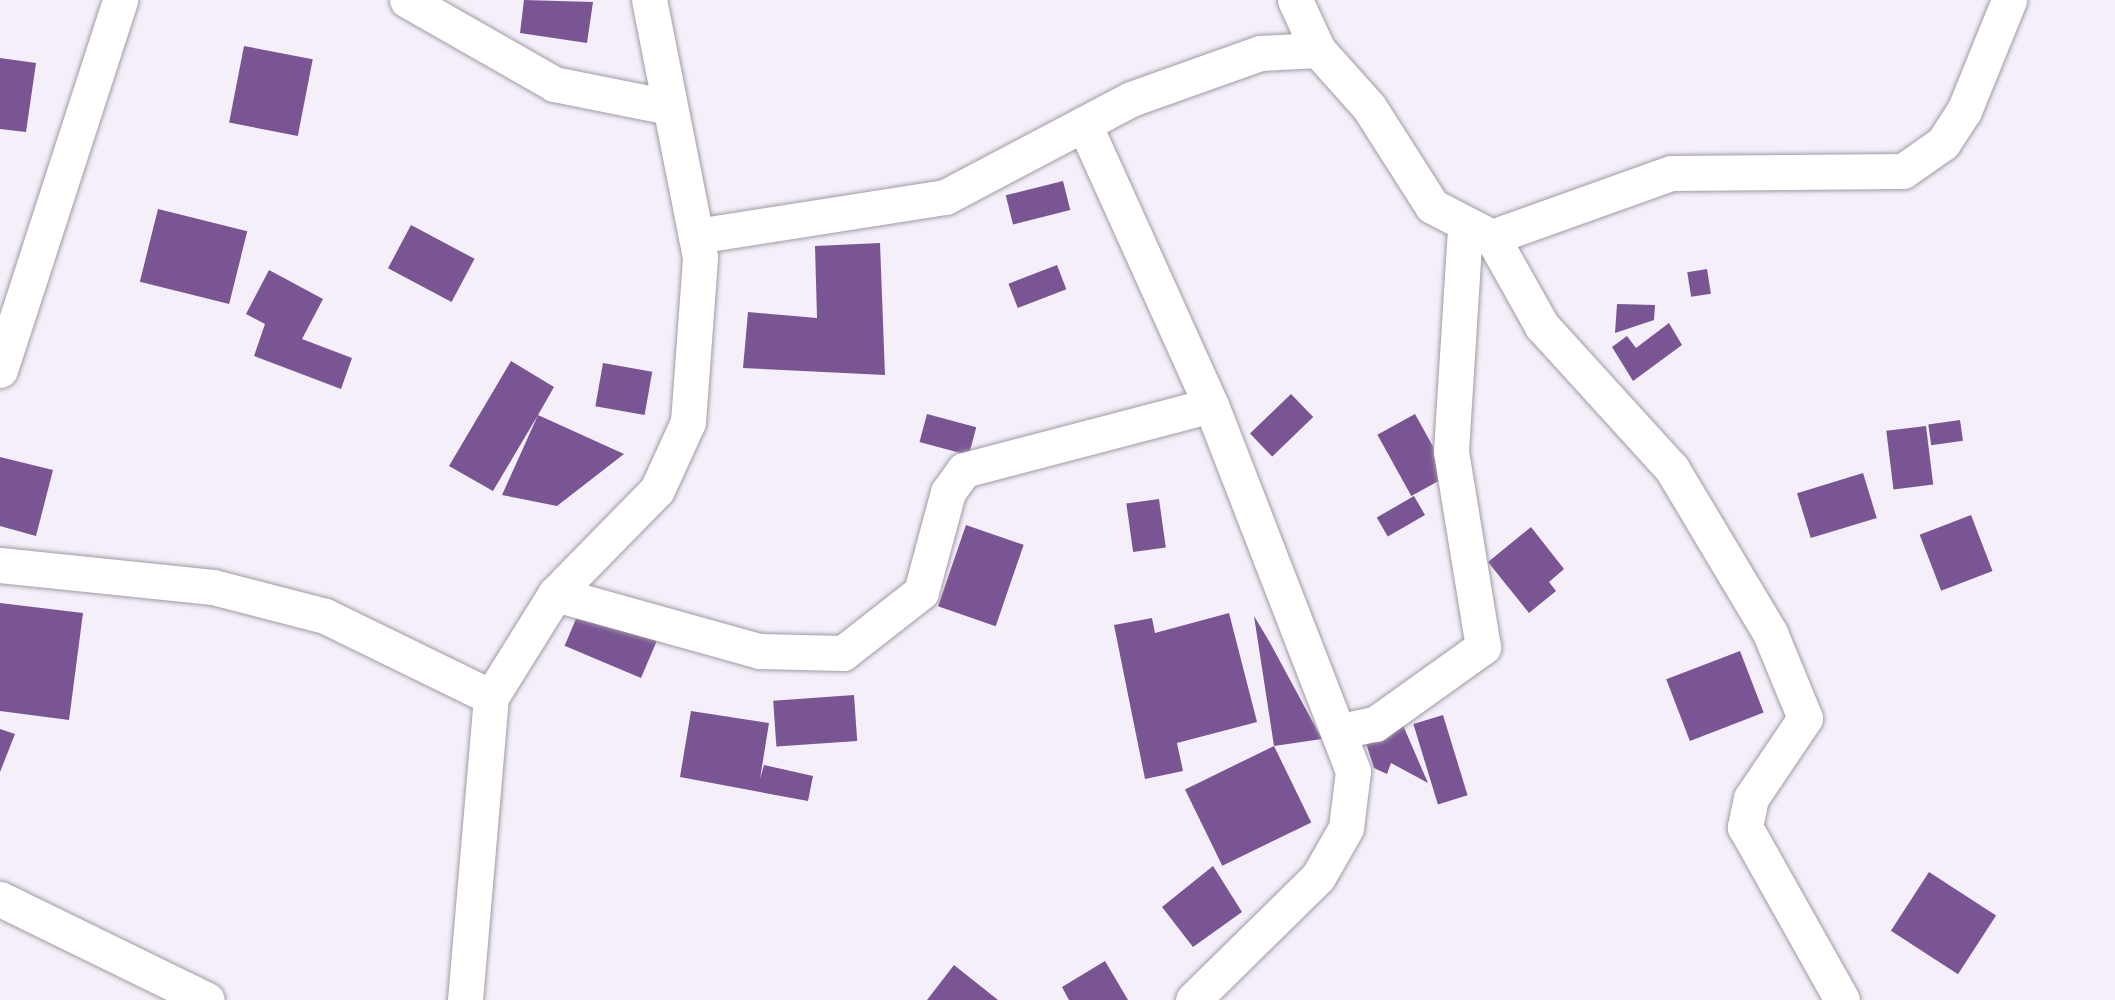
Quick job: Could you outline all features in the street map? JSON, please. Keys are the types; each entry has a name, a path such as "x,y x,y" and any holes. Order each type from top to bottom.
{"street":[{"path":"0,370 120,0"},
{"path":"407,0 554,84 664,106"},
{"path":"465,1000 492,697 555,594 657,490 679,454 701,280 696,236 664,106 649,0"},
{"path":"1294,0 1318,50 1369,107 1432,206 1479,233 1542,326 1672,470 1770,633 1805,718 1751,798 1745,827 1842,1000"},
{"path":"1479,233 1671,173 1904,171 1942,144 1964,111 2009,0"},
{"path":"696,236 945,197 1084,124 1229,61 1318,50"},
{"path":"1084,124 1210,405 1341,731 1353,771 1338,847 1294,906 1192,1000"},
{"path":"1341,731 1375,724 1482,647 1451,451 1479,233"},
{"path":"555,594 759,651 843,653 921,592 948,492 964,470 1210,405"},
{"path":"0,564 213,587 326,616 492,697"},
{"path":"0,899 207,1000"}],"building":[{"path":"524,0 593,2 587,43 520,33"},
{"path":"244,46 313,59 298,136 229,123"},
{"path":"0,58 36,63 26,132 0,129"},
{"path":"1063,181 1070,210 1013,224 1006,195"},
{"path":"158,209 247,231 229,304 140,282"},
{"path":"411,225 475,259 452,302 388,268"},
{"path":"880,243 885,375 743,368 748,312 817,318 815,246"},
{"path":"1057,265 1066,289 1018,308 1008,284"},
{"path":"1707,269 1711,294 1691,297 1687,272"},
{"path":"269,270 323,299 302,339 352,358 341,389 254,356 265,324 246,314"},
{"path":"1617,304 1655,305 1654,320 1615,333"},
{"path":"1669,323 1682,345 1633,381 1612,347 1627,336 1636,348"},
{"path":"511,361 554,387 493,491 449,466"},
{"path":"603,363 652,372 645,415 595,406"},
{"path":"1291,394 1313,417 1272,457 1250,434"},
{"path":"927,414 976,427 969,455 919,442"},
{"path":"1415,414 1449,475 1411,496 1377,435"},
{"path":"538,415 624,454 557,506 502,495"},
{"path":"1960,420 1963,441 1931,445 1928,424"},
{"path":"1926,426 1933,485 1893,489 1886,431"},
{"path":"0,457 53,470 36,536 0,526"},
{"path":"1863,473 1877,518 1811,538 1797,493"},
{"path":"1414,496 1425,515 1388,537 1377,518"},
{"path":"1159,499 1166,548 1133,552 1126,504"},
{"path":"1971,515 1993,571 1941,591 1920,535"},
{"path":"966,525 1024,545 996,626 938,606"},
{"path":"1531,527 1564,569 1549,582 1556,591 1529,613 1488,562"},
{"path":"0,603 83,613 69,720 0,711"},
{"path":"581,607 657,639 641,678 565,646"},
{"path":"1229,613 1257,722 1177,743 1183,771 1145,779 1114,625 1152,618 1155,633"},
{"path":"1254,616 1269,641 1322,739 1274,746"},
{"path":"1740,651 1764,713 1690,741 1666,679"},
{"path":"854,695 857,741 776,747 773,701"},
{"path":"691,711 769,723 760,779 764,765 813,776 808,801 680,777"},
{"path":"1443,715 1468,795 1438,804 1413,724"},
{"path":"1402,723 1428,783 1391,763 1387,774 1374,768 1364,737"},
{"path":"0,729 15,734 0,772"},
{"path":"1274,746 1311,822 1222,866 1185,789"},
{"path":"1213,866 1242,912 1193,947 1162,907"},
{"path":"1929,872 1996,916 1958,974 1891,931"},
{"path":"1105,961 1128,1000 1069,1000 1062,987"},
{"path":"954,965 998,1000 927,1000"}]}
